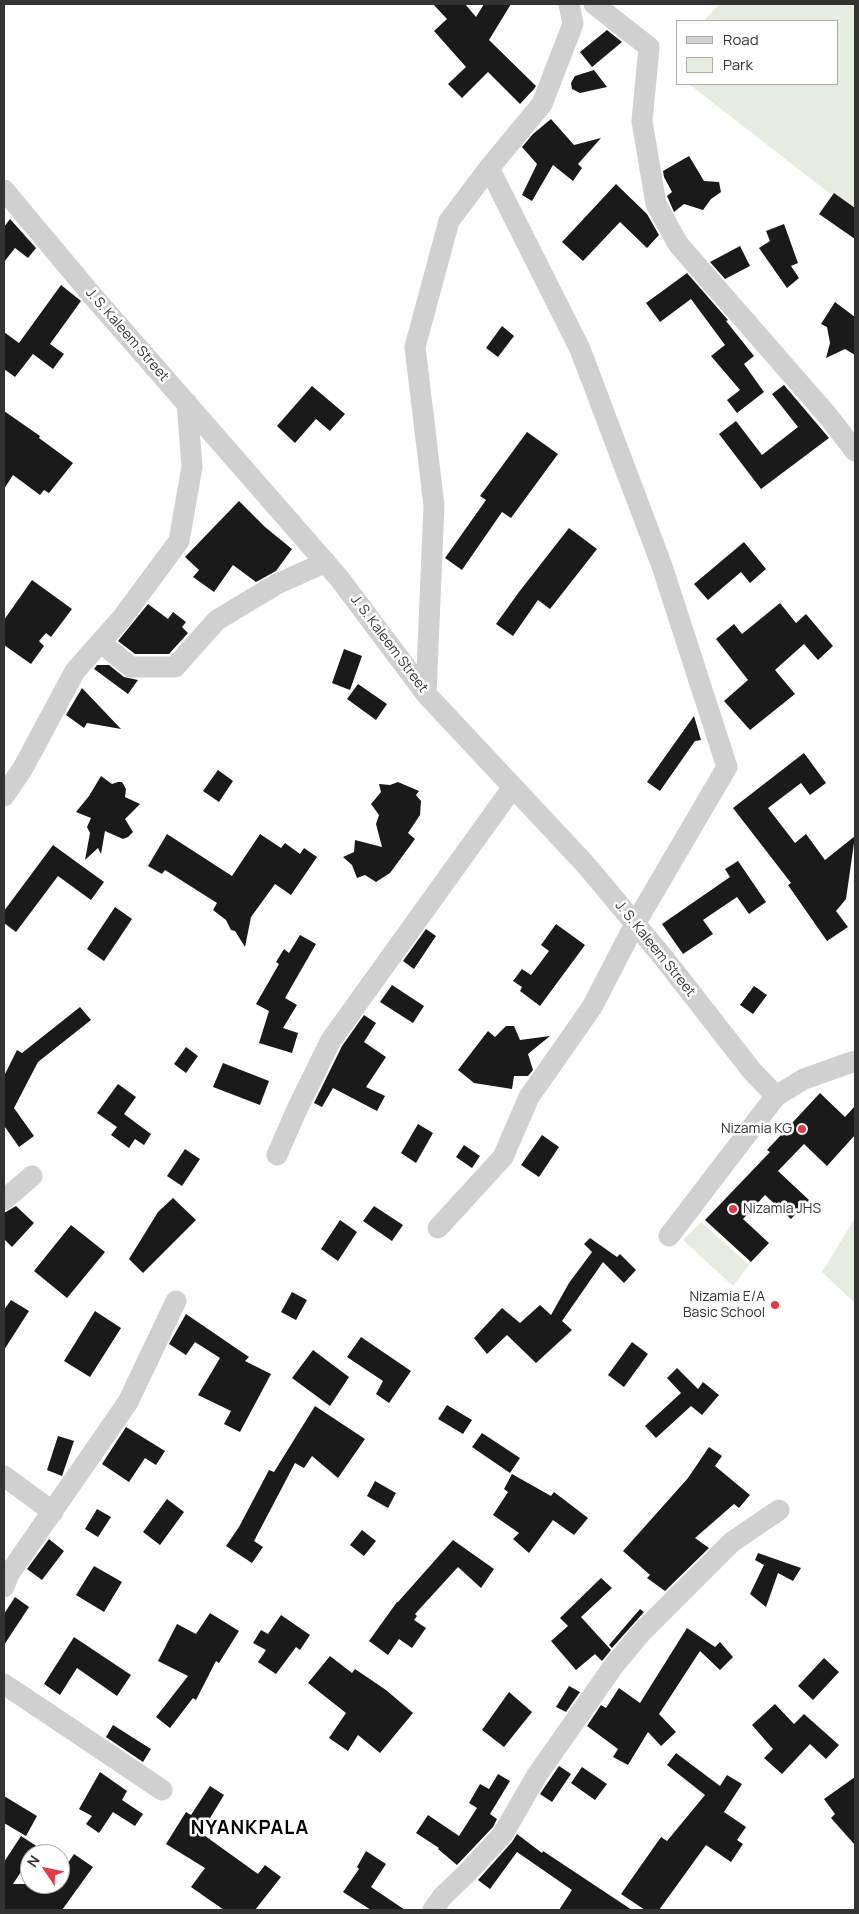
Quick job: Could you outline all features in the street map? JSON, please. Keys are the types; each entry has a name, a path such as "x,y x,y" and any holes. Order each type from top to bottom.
{"street":[{"path":"426,694 434,506 415,347 449,221 489,168 542,104 573,24 569,4"},
{"path":"594,4 649,46 642,120 656,204 674,236 684,251 828,416 855,451"},
{"path":"438,1228 503,1157 529,1097 592,1007 635,924 727,767 662,566 580,349 489,168"},
{"name":"J. S. Kaleem Street","path":"4,190 91,294 326,562 426,694 586,866 752,1070 776,1096"},
{"path":"4,796 23,768 75,671 122,618 180,541 192,467 187,403"},
{"path":"101,643 131,667 175,667 217,620 277,584 326,562"},
{"path":"277,1155 331,1040 513,787"},
{"path":"668,1236 776,1096 804,1079 855,1061"},
{"path":"4,1200 32,1176"},
{"path":"4,1587 9,1574 128,1402 176,1301"},
{"path":"4,1476 53,1512"},
{"path":"432,1910 443,1896 503,1834 536,1775 614,1664 732,1542 779,1510"},
{"path":"4,1684 162,1790"}],"green space":[{"path":"719,4 855,4 855,213 690,85 839,85 839,20 705,20"},
{"path":"855,1218 855,1303 822,1272"},
{"path":"701,1222 749,1265 733,1286 683,1240"}],"building":[{"path":"433,4 465,4 476,17 484,4 511,4 489,40 536,86 520,104 488,72 462,98 448,84 466,67 434,31 447,19"},
{"path":"607,30 622,42 592,67 580,52"},
{"path":"594,70 607,87 580,93 572,89 571,83 575,76"},
{"path":"551,119 574,145 601,138 578,164 582,168 573,181 553,165 532,201 522,195 537,164 522,147 533,134"},
{"path":"689,156 704,181 719,182 721,192 711,199 703,210 684,204 674,212 667,196 672,192 663,171"},
{"path":"616,184 647,214 659,235 647,248 620,222 583,261 562,242"},
{"path":"834,193 855,208 855,239 819,214"},
{"path":"10,219 36,248 28,258 15,248 4,262 4,227"},
{"path":"784,224 798,263 791,266 799,278 787,288 759,248 770,241 766,231"},
{"path":"740,246 750,266 725,279 710,262"},
{"path":"687,273 728,320 726,321 754,356 744,364 764,392 737,413 727,400 740,390 711,356 725,345 691,299 660,322 646,303"},
{"path":"61,285 81,301 50,344 64,354 53,369 33,354 15,377 4,369 4,332 19,343"},
{"path":"835,302 855,317 855,355 845,349 826,358 830,343 827,327 821,324"},
{"path":"502,326 514,336 498,357 486,348"},
{"path":"784,385 829,438 761,489 719,434 736,421 762,455 798,427 772,394"},
{"path":"312,386 345,414 330,431 316,419 295,443 277,426"},
{"path":"4,411 40,436 39,438 73,463 49,493 44,490 40,495 13,475 4,489"},
{"path":"527,432 558,454 511,518 502,512 462,570 445,558 486,500 480,496"},
{"path":"239,501 265,527 292,549 276,571 256,582 233,565 214,592 193,577 199,570 185,557"},
{"path":"569,528 597,549 550,609 538,600 513,636 496,624"},
{"path":"744,542 766,569 750,583 741,572 708,600 694,584"},
{"path":"32,580 72,609 51,637 46,633 39,641 44,646 31,664 4,645 4,620"},
{"path":"780,603 796,623 806,614 833,646 818,660 804,644 775,670 795,694 750,730 724,701 748,680 716,639 734,624 742,634"},
{"path":"148,604 168,619 173,612 186,622 182,627 188,633 169,654 135,654 118,641"},
{"path":"344,649 362,656 350,690 332,683"},
{"path":"97,665 109,665 124,677 138,680 128,694 94,669"},
{"path":"358,684 387,704 376,720 347,699"},
{"path":"82,688 121,729 87,723 84,728 66,715"},
{"path":"694,716 701,740 695,741 660,791 647,782"},
{"path":"804,753 826,783 810,795 801,783 768,808 795,843 806,834 825,860 855,836 846,899 836,911 848,927 827,941 788,885 791,883 733,808"},
{"path":"218,770 233,781 219,802 203,791"},
{"path":"101,776 112,784 122,782 126,789 125,797 140,804 125,819 133,832 123,839 105,831 101,854 98,848 85,860 90,833 87,827 91,818 76,812 89,796"},
{"path":"398,782 419,791 416,795 421,801 420,815 408,833 415,839 390,873 376,882 365,875 357,878 352,865 343,857 354,852 355,840 382,847 376,824 379,815 371,804 381,792 379,784 390,785"},
{"path":"167,834 232,876 260,834 281,848 285,843 300,854 304,848 317,857 291,895 275,884 251,917 245,947 235,931 231,930 226,920 213,910 217,903 165,870 162,874 148,866"},
{"path":"53,845 104,882 91,900 58,876 16,932 4,923 4,911"},
{"path":"738,861 766,902 749,914 737,897 703,920 713,934 683,954 662,924 730,877 725,869"},
{"path":"115,907 132,919 104,961 87,949"},
{"path":"556,924 585,945 540,1006 520,991 522,987 513,981 522,969 531,975 549,951 541,945"},
{"path":"426,929 436,936 414,969 403,961"},
{"path":"300,935 316,944 285,998 297,1005 283,1028 298,1033 292,1053 259,1043 269,1011 256,1004 279,964 276,962 284,949 289,953"},
{"path":"392,985 424,1006 413,1023 380,1002"},
{"path":"754,986 767,995 753,1014 740,1005"},
{"path":"80,1007 91,1020 38,1062 14,1108 34,1136 19,1147 5,1127 4,1129 4,1076 17,1050 22,1053"},
{"path":"364,1015 376,1023 364,1042 386,1057 366,1087 385,1096 377,1111 333,1088 322,1107 314,1103 342,1046"},
{"path":"506,1026 514,1026 520,1040 550,1036 528,1054 533,1070 528,1076 514,1076 512,1089 474,1083 458,1070 488,1031 495,1037"},
{"path":"186,1047 198,1056 186,1073 174,1064"},
{"path":"223,1063 269,1081 260,1105 213,1087"},
{"path":"118,1084 136,1097 124,1114 151,1134 144,1145 135,1139 129,1148 111,1135 117,1127 97,1113"},
{"path":"820,1093 845,1117 855,1106 855,1135 827,1166 804,1144 778,1171 809,1200 791,1219 765,1195 743,1219 769,1243 751,1262 705,1220 770,1152 767,1150"},
{"path":"418,1124 433,1133 416,1163 401,1153"},
{"path":"542,1135 559,1147 539,1177 521,1165"},
{"path":"464,1145 480,1156 472,1168 456,1157"},
{"path":"185,1149 200,1159 182,1186 167,1176"},
{"path":"173,1198 196,1220 143,1273 129,1259 158,1212"},
{"path":"16,1206 34,1223 12,1247 4,1239 4,1213"},
{"path":"374,1206 403,1225 392,1241 363,1221"},
{"path":"340,1220 357,1232 338,1261 321,1249"},
{"path":"71,1225 105,1252 67,1298 34,1271"},
{"path":"590,1238 617,1257 620,1254 636,1270 624,1283 603,1262 562,1321 572,1330 536,1363 507,1335 487,1354 474,1338 502,1308 520,1323 540,1305 551,1315 569,1283 592,1252 584,1244"},
{"path":"292,1292 307,1300 296,1320 281,1312"},
{"path":"11,1300 29,1311 4,1350 4,1310"},
{"path":"95,1311 121,1328 90,1377 64,1361"},
{"path":"186,1314 249,1357 245,1361 271,1374 240,1432 224,1424 231,1411 198,1395 220,1358 195,1342 186,1355 169,1344"},
{"path":"361,1337 411,1371 389,1403 376,1394 383,1381 347,1357"},
{"path":"632,1342 648,1354 624,1387 608,1375"},
{"path":"313,1350 349,1377 330,1406 292,1378"},
{"path":"677,1368 698,1389 703,1382 719,1395 702,1415 691,1406 656,1438 645,1426 681,1393 667,1378"},
{"path":"447,1405 472,1420 463,1434 438,1419"},
{"path":"315,1406 365,1439 338,1478 312,1456 304,1468 295,1463 254,1541 263,1547 252,1563 226,1546 239,1527 269,1470 274,1472"},
{"path":"126,1427 165,1451 156,1465 145,1458 129,1482 102,1464"},
{"path":"482,1433 520,1458 510,1473 472,1447"},
{"path":"58,1436 74,1441 62,1476 47,1470"},
{"path":"709,1447 722,1456 715,1466 750,1495 739,1508 734,1504 695,1538 709,1548 665,1591 647,1578 650,1575 623,1551 688,1478"},
{"path":"512,1474 551,1496 554,1492 588,1518 574,1535 553,1520 529,1553 513,1539 519,1533 493,1515 508,1492 504,1489"},
{"path":"375,1481 396,1493 388,1508 367,1496"},
{"path":"167,1499 184,1512 160,1545 143,1532"},
{"path":"97,1509 111,1517 98,1537 85,1529"},
{"path":"362,1530 376,1541 364,1556 350,1545"},
{"path":"49,1539 64,1551 42,1580 27,1569"},
{"path":"453,1540 494,1569 481,1588 458,1567 415,1614 417,1616 414,1620 426,1628 412,1648 399,1639 388,1655 369,1641 397,1602"},
{"path":"758,1553 801,1568 793,1581 778,1573 766,1607 750,1594 764,1565 755,1560"},
{"path":"94,1566 122,1582 104,1612 76,1595"},
{"path":"601,1578 612,1588 581,1617 611,1650 602,1661 595,1654 576,1670 551,1641 568,1626 560,1618"},
{"path":"15,1597 29,1607 4,1645 4,1614"},
{"path":"640,1609 644,1612 612,1648 609,1645"},
{"path":"210,1613 239,1631 219,1663 216,1661 196,1700 193,1698 170,1728 156,1717 188,1676 158,1661 177,1624 196,1634"},
{"path":"281,1615 310,1635 300,1650 296,1647 276,1674 258,1662 266,1650 253,1643 261,1630 268,1634"},
{"path":"687,1628 715,1647 720,1642 733,1657 720,1670 700,1651 659,1714 676,1732 661,1746 648,1732 628,1765 613,1757 618,1749 587,1726 601,1705 606,1708 619,1688 640,1703"},
{"path":"74,1637 131,1675 117,1696 77,1668 60,1695 44,1684"},
{"path":"330,1656 352,1673 355,1669 386,1690 413,1713 380,1753 358,1735 348,1751 329,1738 346,1713 308,1683"},
{"path":"824,1658 839,1672 813,1700 798,1686"},
{"path":"569,1686 580,1692 566,1712 556,1707"},
{"path":"509,1692 532,1712 504,1747 482,1730"},
{"path":"775,1704 794,1724 804,1714 839,1745 826,1759 810,1744 782,1774 764,1758 773,1749 752,1725"},
{"path":"113,1725 151,1749 143,1762 106,1737"},
{"path":"676,1753 720,1786 727,1775 742,1784 724,1812 746,1827 737,1840 743,1844 731,1862 706,1845 659,1910 645,1910 621,1894 661,1837 667,1841 705,1795 667,1765"},
{"path":"559,1766 571,1774 552,1802 540,1794"},
{"path":"582,1767 607,1784 595,1800 571,1783"},
{"path":"100,1772 127,1791 122,1800 143,1814 135,1826 113,1812 99,1833 86,1824 92,1816 79,1809"},
{"path":"498,1774 510,1781 490,1814 497,1819 493,1827 457,1865 439,1848 416,1833 428,1815 459,1836 477,1808 469,1803 480,1784 489,1789"},
{"path":"855,1777 855,1845 831,1818 835,1814 824,1799"},
{"path":"210,1786 224,1795 201,1833 258,1874 265,1865 281,1877 255,1910 224,1910 191,1887 205,1868 166,1844 186,1812 191,1815"},
{"path":"4,1796 37,1816 26,1836 4,1823"},
{"path":"517,1834 542,1853 543,1851 632,1910 559,1910 572,1890 517,1852 490,1889 478,1880"},
{"path":"21,1836 33,1844 20,1844 20,1873 13,1884 20,1884 20,1894 70,1894 70,1860 74,1854 93,1867 62,1910 4,1910 4,1862"},
{"path":"366,1851 386,1864 371,1887 405,1910 371,1910 343,1892 359,1869 357,1867"}],"place":[{"name":"Nizamia KG","path":"802,1129"},
{"name":"Nizamia JHS","path":"733,1209"},
{"name":"Nizamia E/A Basic School","path":"775,1305"}],"district":[{"name":"NYANKPALA","path":"250,1829"}]}
